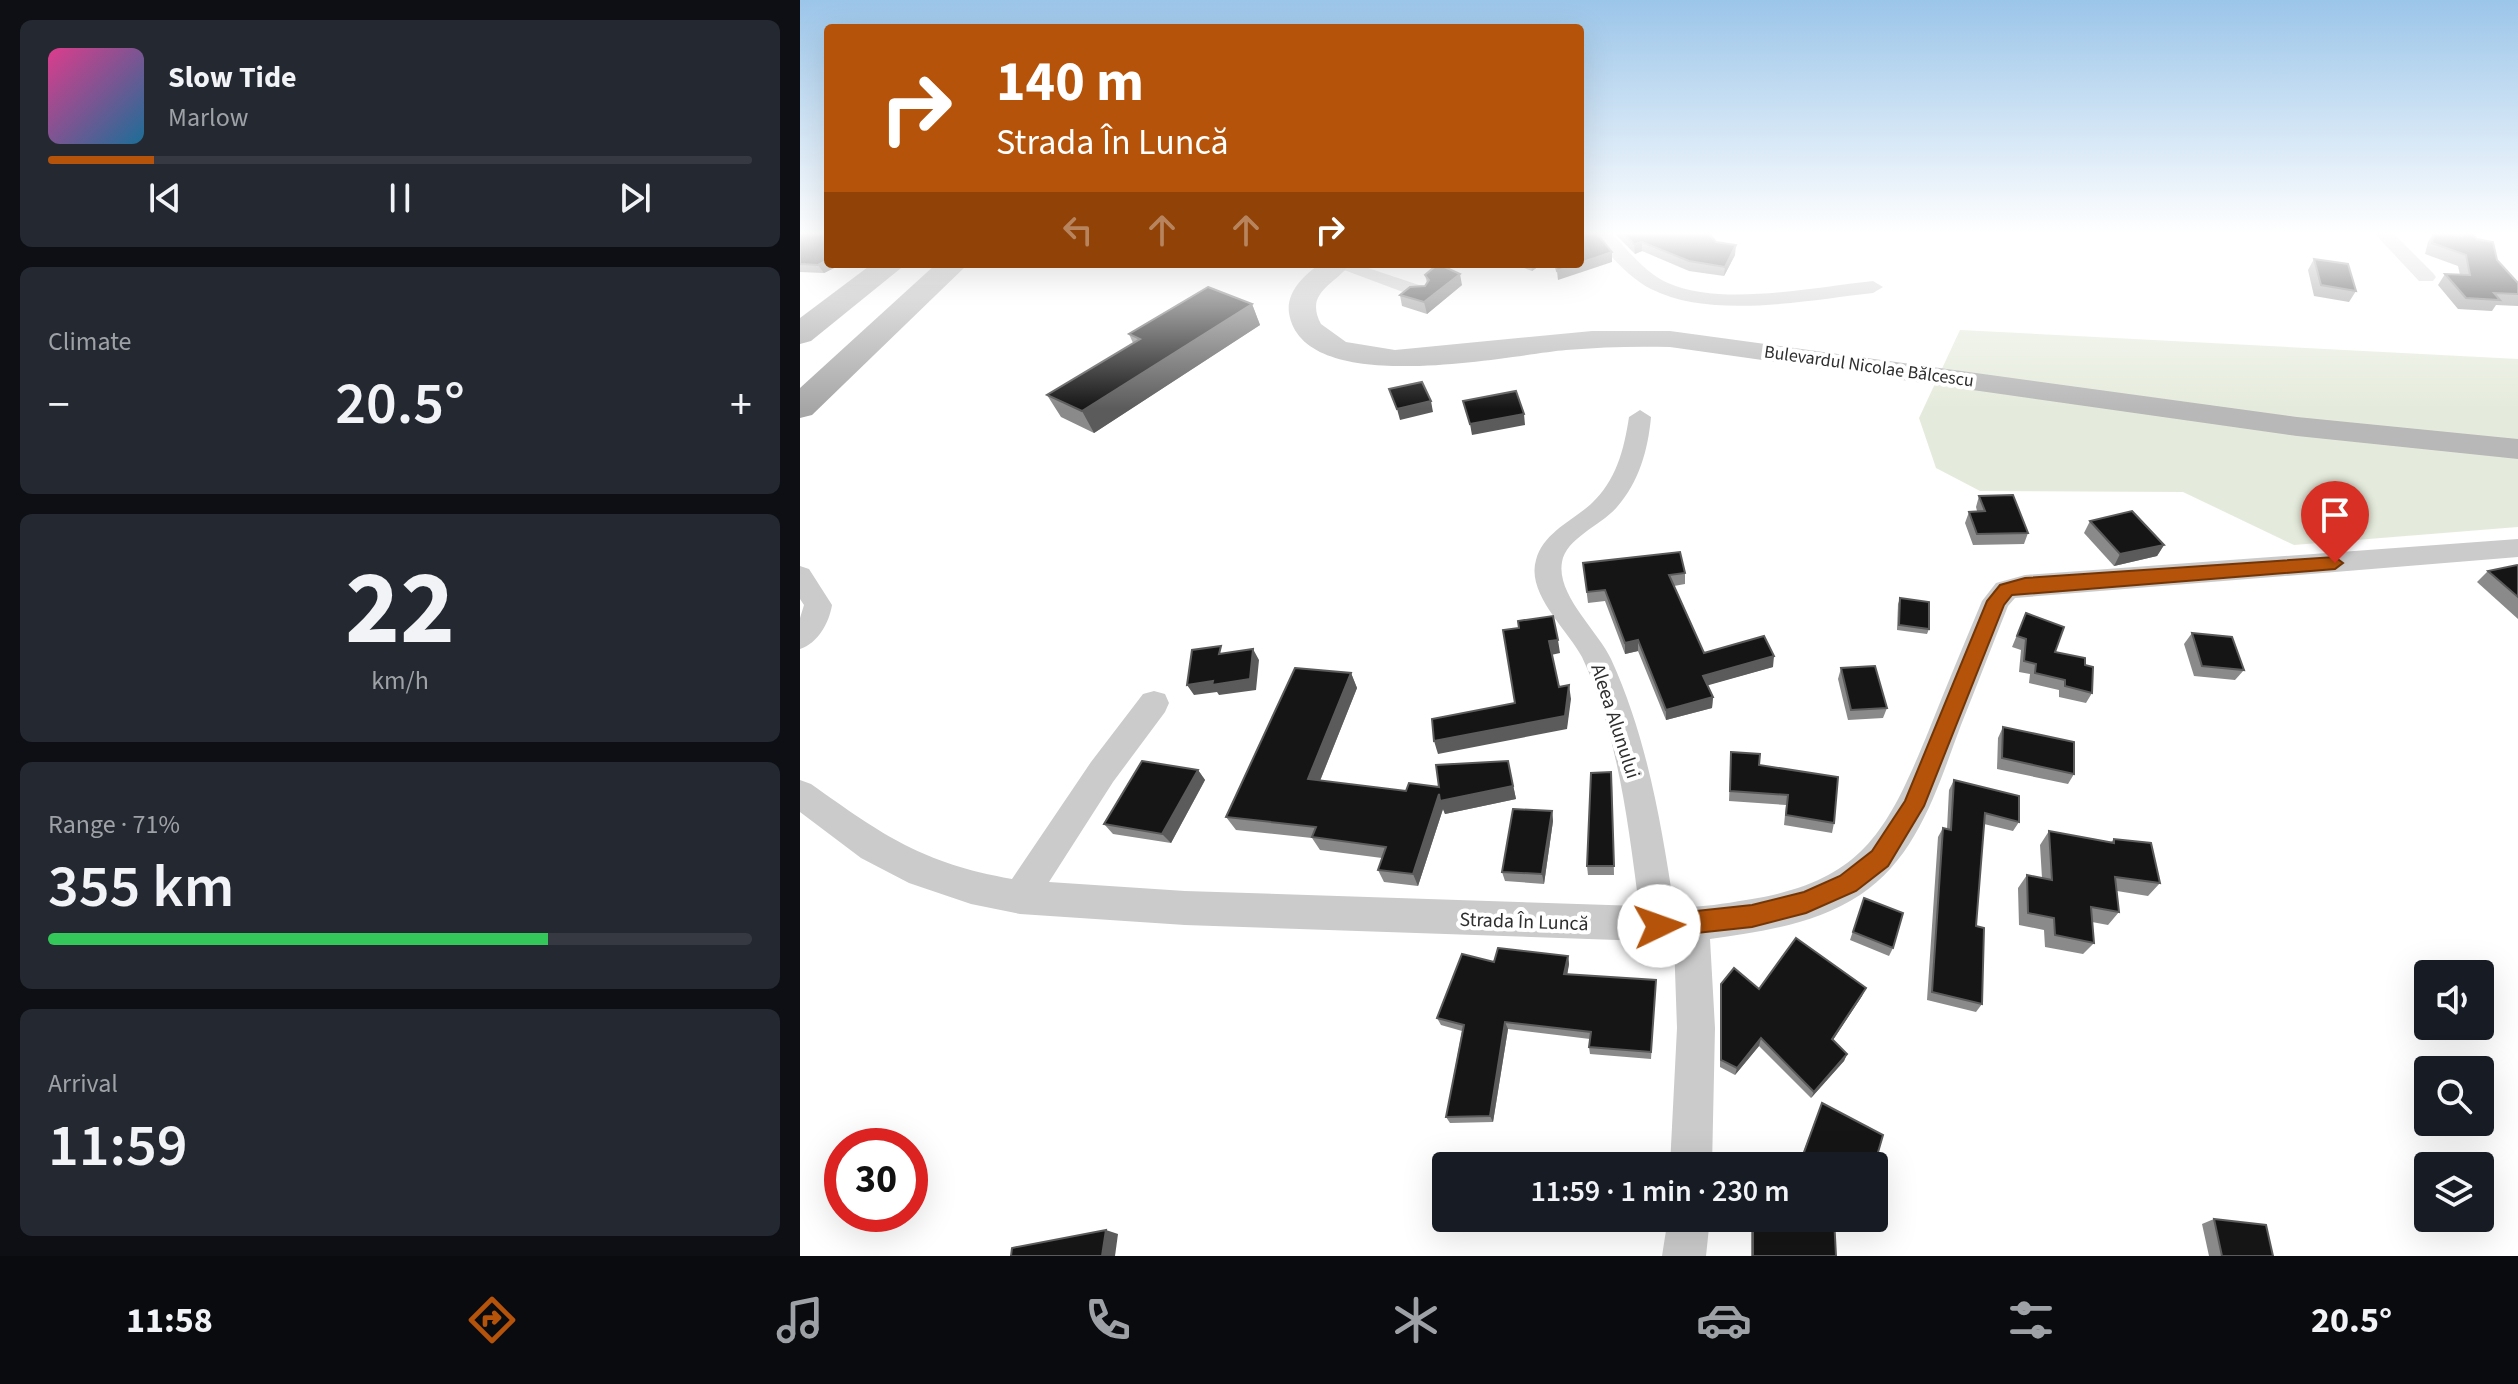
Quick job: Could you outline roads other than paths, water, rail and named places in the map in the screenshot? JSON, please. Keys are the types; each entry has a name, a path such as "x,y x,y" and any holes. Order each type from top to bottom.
{"main road":[{"path":"800,334 853,293"},
{"path":"800,368 902,293"},
{"path":"800,407 908,293"}],"street":[{"name":"Bulevardul Nicolae Bălcescu","path":"1304,293 1301,298 1303,319 1309,329 1334,347 1361,355 1412,358 1605,338 1654,338 1794,354 2313,430 2518,449"},
{"path":"1678,293 1707,297 1815,293"},
{"name":"Aleea Alunului","path":"1640,417 1638,438 1621,485 1601,509 1557,545 1549,560 1548,577 1585,634 1616,708 1675,926 1696,1028 1692,1152"},
{"name":"Strada În Luncă","path":"800,794 873,847 921,872 971,888 1020,897 1675,926 1752,916 1806,902 1848,884 1880,859 1914,806 1996,601 2006,590 2025,585 2518,548"},
{"path":"800,576 818,605 816,618 800,638"},
{"path":"1020,897 1102,772 1154,703"},
{"path":"1684,1256 1687,1232"}]}
